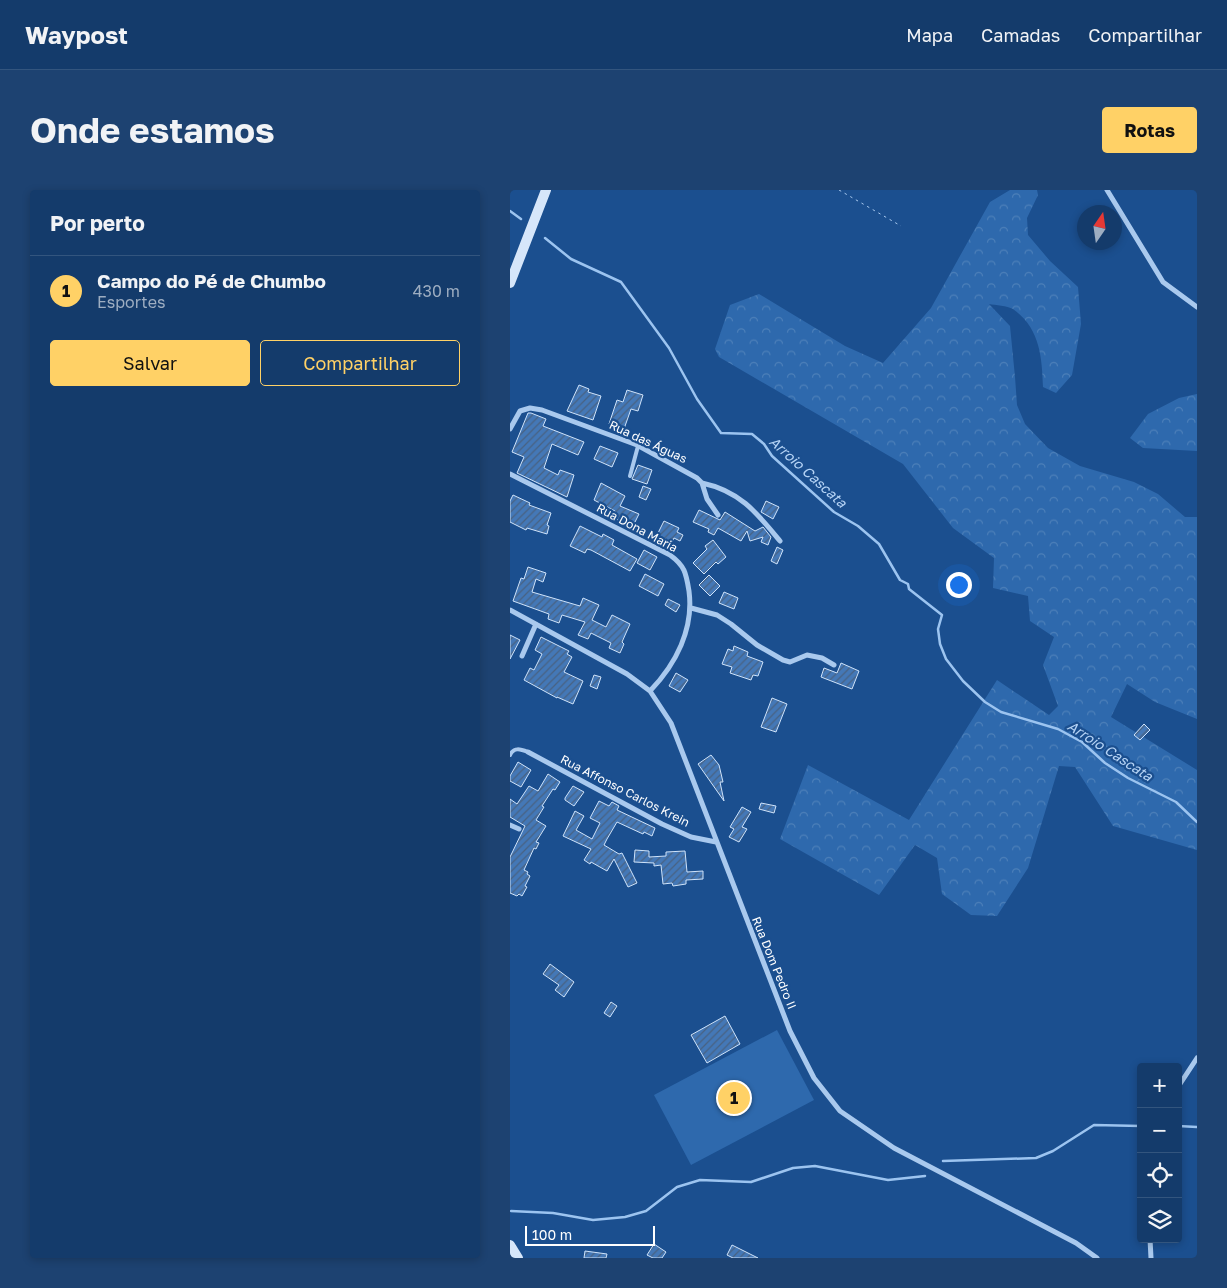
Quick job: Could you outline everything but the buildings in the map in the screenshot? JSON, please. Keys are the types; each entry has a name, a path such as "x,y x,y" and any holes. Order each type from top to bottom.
{"main road":[{"path":"510,283 546,190"},
{"path":"510,1245 518,1258"}],"street":[{"path":"1108,190 1163,282 1197,307"},
{"name":"Rua das Águas","path":"510,429 520,411 530,408 542,410 638,446 685,470 702,483"},
{"name":"Rua Dona Maria","path":"510,474 670,555 680,563 685,571 691,608 688,628 672,663 662,679 650,691"},
{"path":"702,483 707,499 718,515"},
{"path":"702,483 723,489 750,506 780,541"},
{"path":"691,608 716,615 731,624 757,645 784,660 790,662 807,655 822,658 834,665"},
{"name":"Rua Dom Pedro II","path":"510,610 627,674 650,691 671,723 790,1031 814,1078 840,1111 894,1148 1076,1243 1097,1258"},
{"path":"522,656 536,624"},
{"name":"Rua Affonso Carlos Krein","path":"528,752 662,824 691,837 716,842"},
{"path":"510,825 519,829"},
{"path":"1182,1081 1197,1058"},
{"path":"1150,1243 1151,1258"}],"lane":[{"path":"630,476 638,446"},
{"path":"510,756 517,749 528,752"}],"path":[{"path":"839,190 901,226"}],"green space":[{"path":"1010,190 1037,190 1038,195 1027,218 1028,235 1050,261 1078,287 1081,324 1072,375 1056,393 1043,387 1042,365 1038,344 1029,325 1013,309 989,304 1010,326 1017,405 1025,424 1048,448 1080,466 1134,482 1158,494 1185,517 1197,517 1197,719 1155,702 1127,684 1111,717 1197,770 1197,850 1113,826 1075,767 1059,766 1028,868 997,916 971,915 942,894 937,858 915,845 879,895 780,839 808,765 909,820 997,680 1049,715 1058,706 1043,665 1054,637 1030,621 1028,596 993,588 994,558 953,528 903,464 719,357 715,349 730,305 759,294 845,346 883,363 931,308 990,202"},
{"path":"1197,394 1197,451 1143,448 1130,438 1148,414 1179,398"},
{"path":"777,1030 814,1100 691,1165 654,1095"}],"waterway":[{"name":"Arroio Cascata","path":"510,211 521,219"},
{"name":"Arroio Cascata","path":"545,238 571,259 621,282 669,348 697,399 721,433 752,434 764,444 772,456 834,512 858,526 879,544 900,580 908,584 909,589 942,615 938,629 940,644 946,659 963,681 985,702 1001,712 1058,729 1082,742 1105,763 1128,778 1176,802 1197,822"},
{"path":"943,1161 1036,1158 1053,1151 1094,1125 1137,1126"},
{"path":"1182,1126 1197,1127"},
{"path":"511,1211 553,1213 593,1220 625,1217 646,1211 677,1187 700,1180 751,1182 793,1168 815,1166 888,1180 925,1176"}],"place":[{"name":"Campo do Pé de Chumbo","path":"734,1098"}]}
